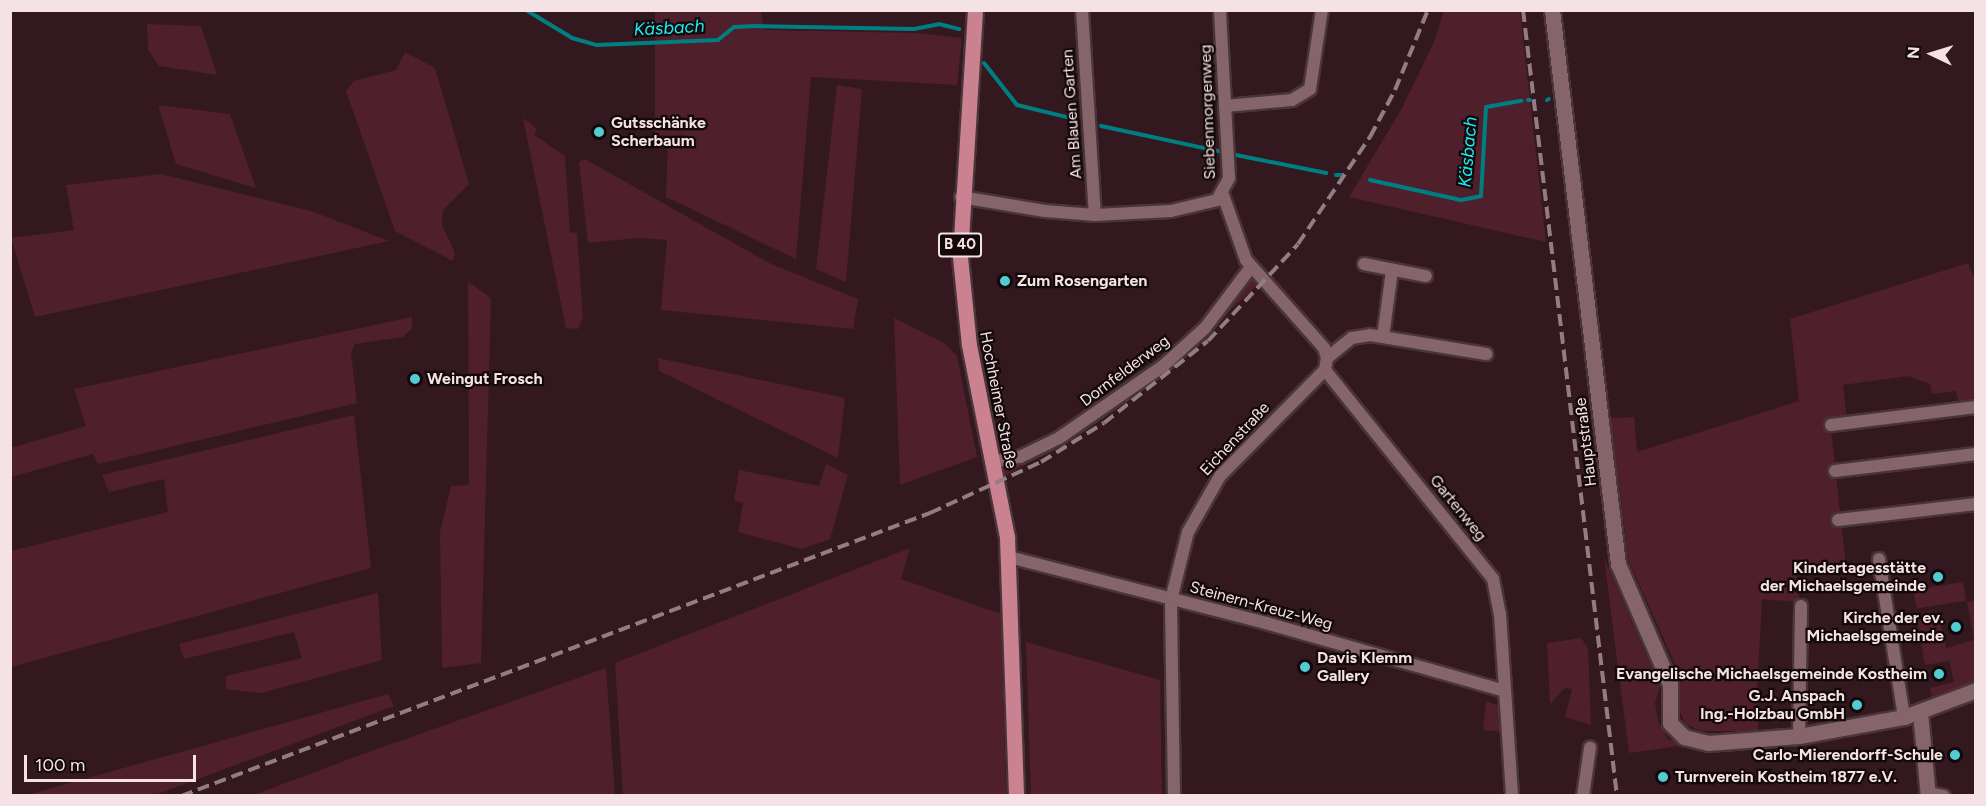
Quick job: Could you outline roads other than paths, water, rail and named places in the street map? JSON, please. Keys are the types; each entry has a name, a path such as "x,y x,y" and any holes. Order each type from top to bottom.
{"main road":[{"name":"Hochheimer Straße","path":"975,10 960,196 964,314 1009,557 1016,795"}],"street":[{"name":"Am Blauen Garten","path":"1082,10 1095,215"},
{"name":"Siebenmorgenweg","path":"960,196 1045,212 1095,215 1171,210 1209,204 1223,195 1229,178 1220,10"},
{"path":"1225,106 1292,100 1310,89 1322,10"},
{"name":"Hauptstraße","path":"1552,10 1618,564 1670,684 1670,723 1684,736 1708,743 1799,736 1904,717 1976,690"},
{"name":"Gartenweg","path":"1223,195 1241,250 1251,267 1324,348 1326,364 1494,579 1500,614 1512,795"},
{"path":"1364,264 1426,276"},
{"name":"Dornfelderweg","path":"991,462 1020,457 1059,438 1163,366 1205,328 1251,267"},
{"path":"1383,337 1392,270"},
{"name":"Eichenstraße","path":"1174,795 1171,600 1188,532 1209,491 1240,453 1352,338 1383,337 1486,354"},
{"path":"1831,425 1976,407"},
{"path":"1835,471 1976,454"},
{"path":"1838,520 1976,504"},
{"name":"Steinern-Kreuz-Weg","path":"1009,557 1504,692"},
{"path":"1879,559 1904,717"},
{"path":"1799,736 1801,606"},
{"path":"1920,712 1928,794 1944,795"},
{"path":"1583,795 1590,748"}],"waterway":[{"name":"Käsbach","path":"526,10 572,38 597,45 718,40 734,27 755,26 914,29 939,24 959,29"},
{"name":"Käsbach","path":"984,63 1017,105 1075,119"},
{"name":"Käsbach","path":"1370,180 1461,200 1481,196 1486,107 1521,101"},
{"name":"Käsbach","path":"1101,126 1218,151"},
{"name":"Käsbach","path":"1236,155 1326,173"},
{"name":"Käsbach","path":"1336,175 1342,175"}],"railway":[{"path":"181,796 930,513 1041,462 1104,423 1208,341 1298,244 1370,137 1395,90 1428,10"},
{"path":"1523,10 1617,796"}],"place":[{"name":"Gutsschänke Scherbaum","path":"599,132"},
{"name":"Zum Rosengarten","path":"1005,281"},
{"name":"Weingut Frosch","path":"415,379"},
{"name":"Kindertagesstätte der Michaelsgemeinde","path":"1938,577"},
{"name":"Kirche der ev. Michaelsgemeinde","path":"1956,627"},
{"name":"Davis Klemm Gallery","path":"1305,667"},
{"name":"Evangelische Michaelsgemeinde Kostheim","path":"1939,674"},
{"name":"G.J. Anspach Ing.-Holzbau GmbH","path":"1857,705"},
{"name":"Carlo-Mierendorff-Schule","path":"1955,755"},
{"name":"Turnverein Kostheim 1877 e.V.","path":"1663,777"}]}
